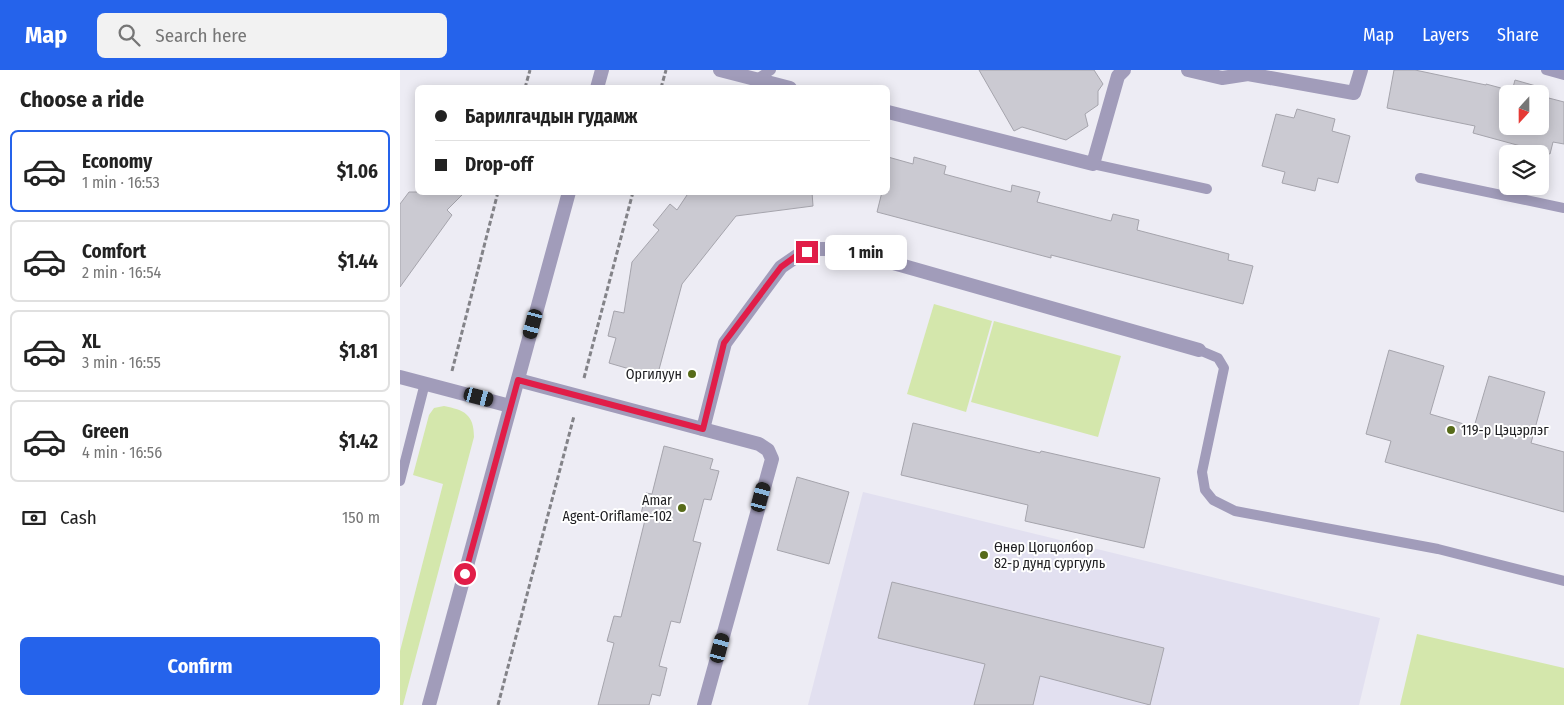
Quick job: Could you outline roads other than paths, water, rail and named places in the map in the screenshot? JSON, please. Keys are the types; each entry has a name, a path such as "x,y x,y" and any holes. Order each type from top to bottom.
{"street":[{"path":"598,85 602,70"},
{"path":"720,70 779,85"},
{"path":"890,113 1093,164 1118,76 1124,70"},
{"path":"1188,70 1223,74 1248,74 1354,93 1361,70"},
{"path":"430,705 568,195"},
{"path":"703,429 724,343 781,267 796,256 818,249 844,249 1199,350"},
{"path":"400,377 510,406"},
{"path":"518,380 759,444 768,450 772,460 704,705"}],"lane":[{"path":"757,79 771,70"},
{"path":"1546,70 1564,75"},
{"path":"1093,164 1208,189"},
{"path":"1420,178 1564,208"},
{"path":"1199,350 1218,358 1224,368 1202,472 1205,490 1213,500 1234,511 1438,549 1564,581"},
{"path":"400,481 425,383"}],"place":[{"name":"Оргилуун","path":"692,374"},
{"name":"119-р Цэцэрлэг","path":"1451,430"},
{"name":"Amar Agent-Oriflame-102","path":"682,508"},
{"name":"Өнөр Цогцолбор 82-р дунд сургууль","path":"984,555"}]}
